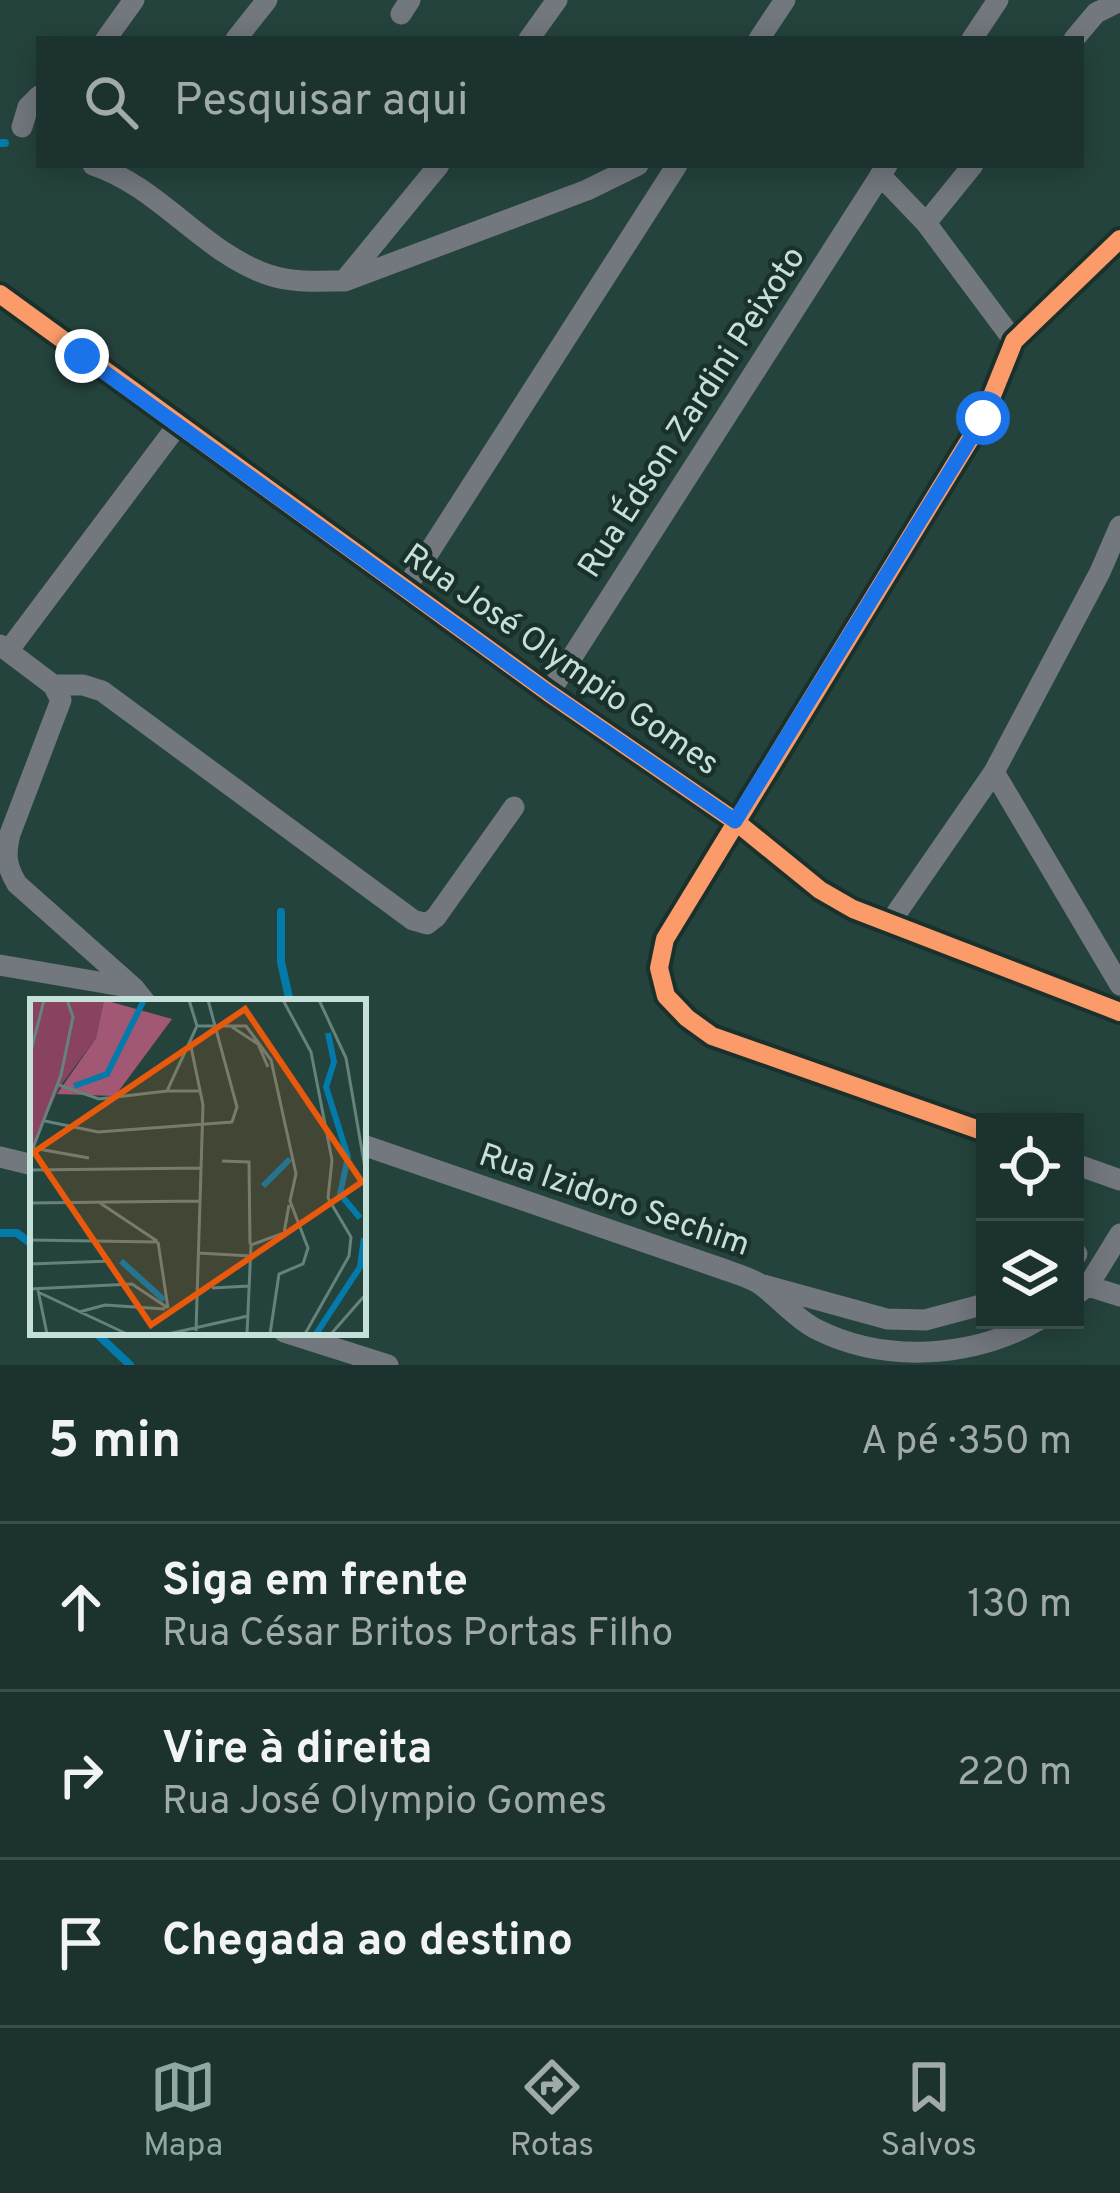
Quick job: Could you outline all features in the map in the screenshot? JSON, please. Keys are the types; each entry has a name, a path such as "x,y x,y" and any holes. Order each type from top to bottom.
{"street":[{"path":"108,36 134,0"},
{"path":"238,36 267,0"},
{"path":"531,36 557,0"},
{"path":"761,36 785,0"},
{"path":"974,36 998,0"},
{"path":"1077,36 1096,13 1120,2"},
{"path":"33,130 28,107 36,99"},
{"path":"102,168 118,173 224,250 269,275 309,281 345,280 587,190 632,168"},
{"path":"345,280 437,168"},
{"path":"406,588 675,168"},
{"path":"926,223 971,168"},
{"path":"883,170 1014,341"},
{"name":"Rua Édson Zardini Peixoto","path":"549,693 883,170"},
{"path":"976,1129 712,1036 666,996 659,968 665,939 983,418 1014,341 1120,239"},
{"name":"Rua José Olympio Gomes","path":"0,294 549,693 735,821 820,890 854,909 1120,1012"},
{"path":"140,995 17,884 8,870 5,854 10,834 61,700 53,685 4,648 177,426"},
{"path":"891,921 994,772 1120,526"},
{"path":"53,685 102,691 412,920 427,925 514,807"},
{"path":"994,772 1120,985"},
{"path":"0,965 140,995"},
{"name":"Rua Izidoro Sechim","path":"366,1146 758,1283 817,1329 872,1349 964,1349 1024,1329"},
{"path":"0,1157 30,1164"},
{"path":"1084,1167 1120,1180"},
{"path":"1084,1288 1120,1234"},
{"path":"758,1283 887,1319 925,1320 976,1306"},
{"path":"1084,1291 1120,1296"},
{"path":"293,1335 388,1365"}],"waterway":[{"path":"0,143 5,143"},
{"path":"281,912 281,962 289,999"},
{"path":"0,1233 17,1233 30,1243"},
{"path":"98,1335 130,1365"}],"cycle path":[{"path":"976,1129 712,1036 666,996 659,968 665,939 983,418 1014,341 1120,239"},
{"path":"0,294 549,693 735,821 820,890 853,909 1120,1012"}],"route":[{"path":"82,356 549,693 735,821 983,418"}]}
